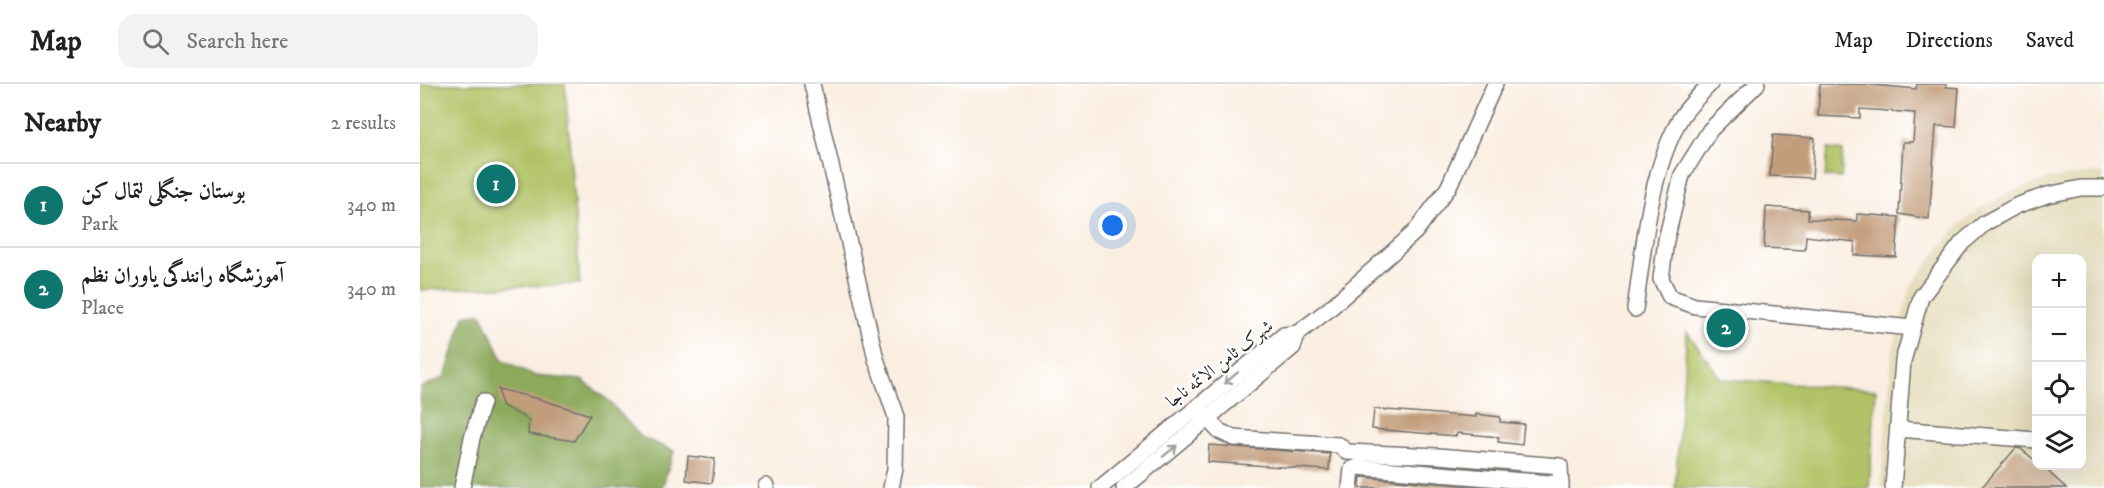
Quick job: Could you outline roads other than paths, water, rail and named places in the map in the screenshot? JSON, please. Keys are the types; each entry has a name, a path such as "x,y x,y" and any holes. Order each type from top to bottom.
{"street":[{"path":"812,84 876,359 896,417 895,469 891,488"},
{"path":"1298,333 1328,310 1415,232 1448,188 1495,84"},
{"path":"1635,309 1648,222 1663,155 1681,117 1710,84"},
{"path":"1757,84 1710,130 1682,175 1666,240 1661,279 1670,297 1695,306 1912,328"},
{"path":"1893,488 1903,361 1921,297 1962,243 1985,223 2016,206 2047,195 2073,189 2104,188"},
{"name":"شهرک ثامن الائمه ناجا","path":"1100,488 1284,335 1298,333 1293,347 1124,488"},
{"path":"462,488 472,438 483,402"},
{"path":"1196,407 1219,431 1234,438 1339,445 1347,452 1438,456 1560,466 1561,486 1358,467 1352,469 1350,488"},
{"path":"1898,429 2032,440"}],"place":[{"name":"بوستان جنگلی لتمال کن","path":"496,184"},
{"name":"آموزشگاه رانندگی یاوران نظم","path":"1726,328"}]}
